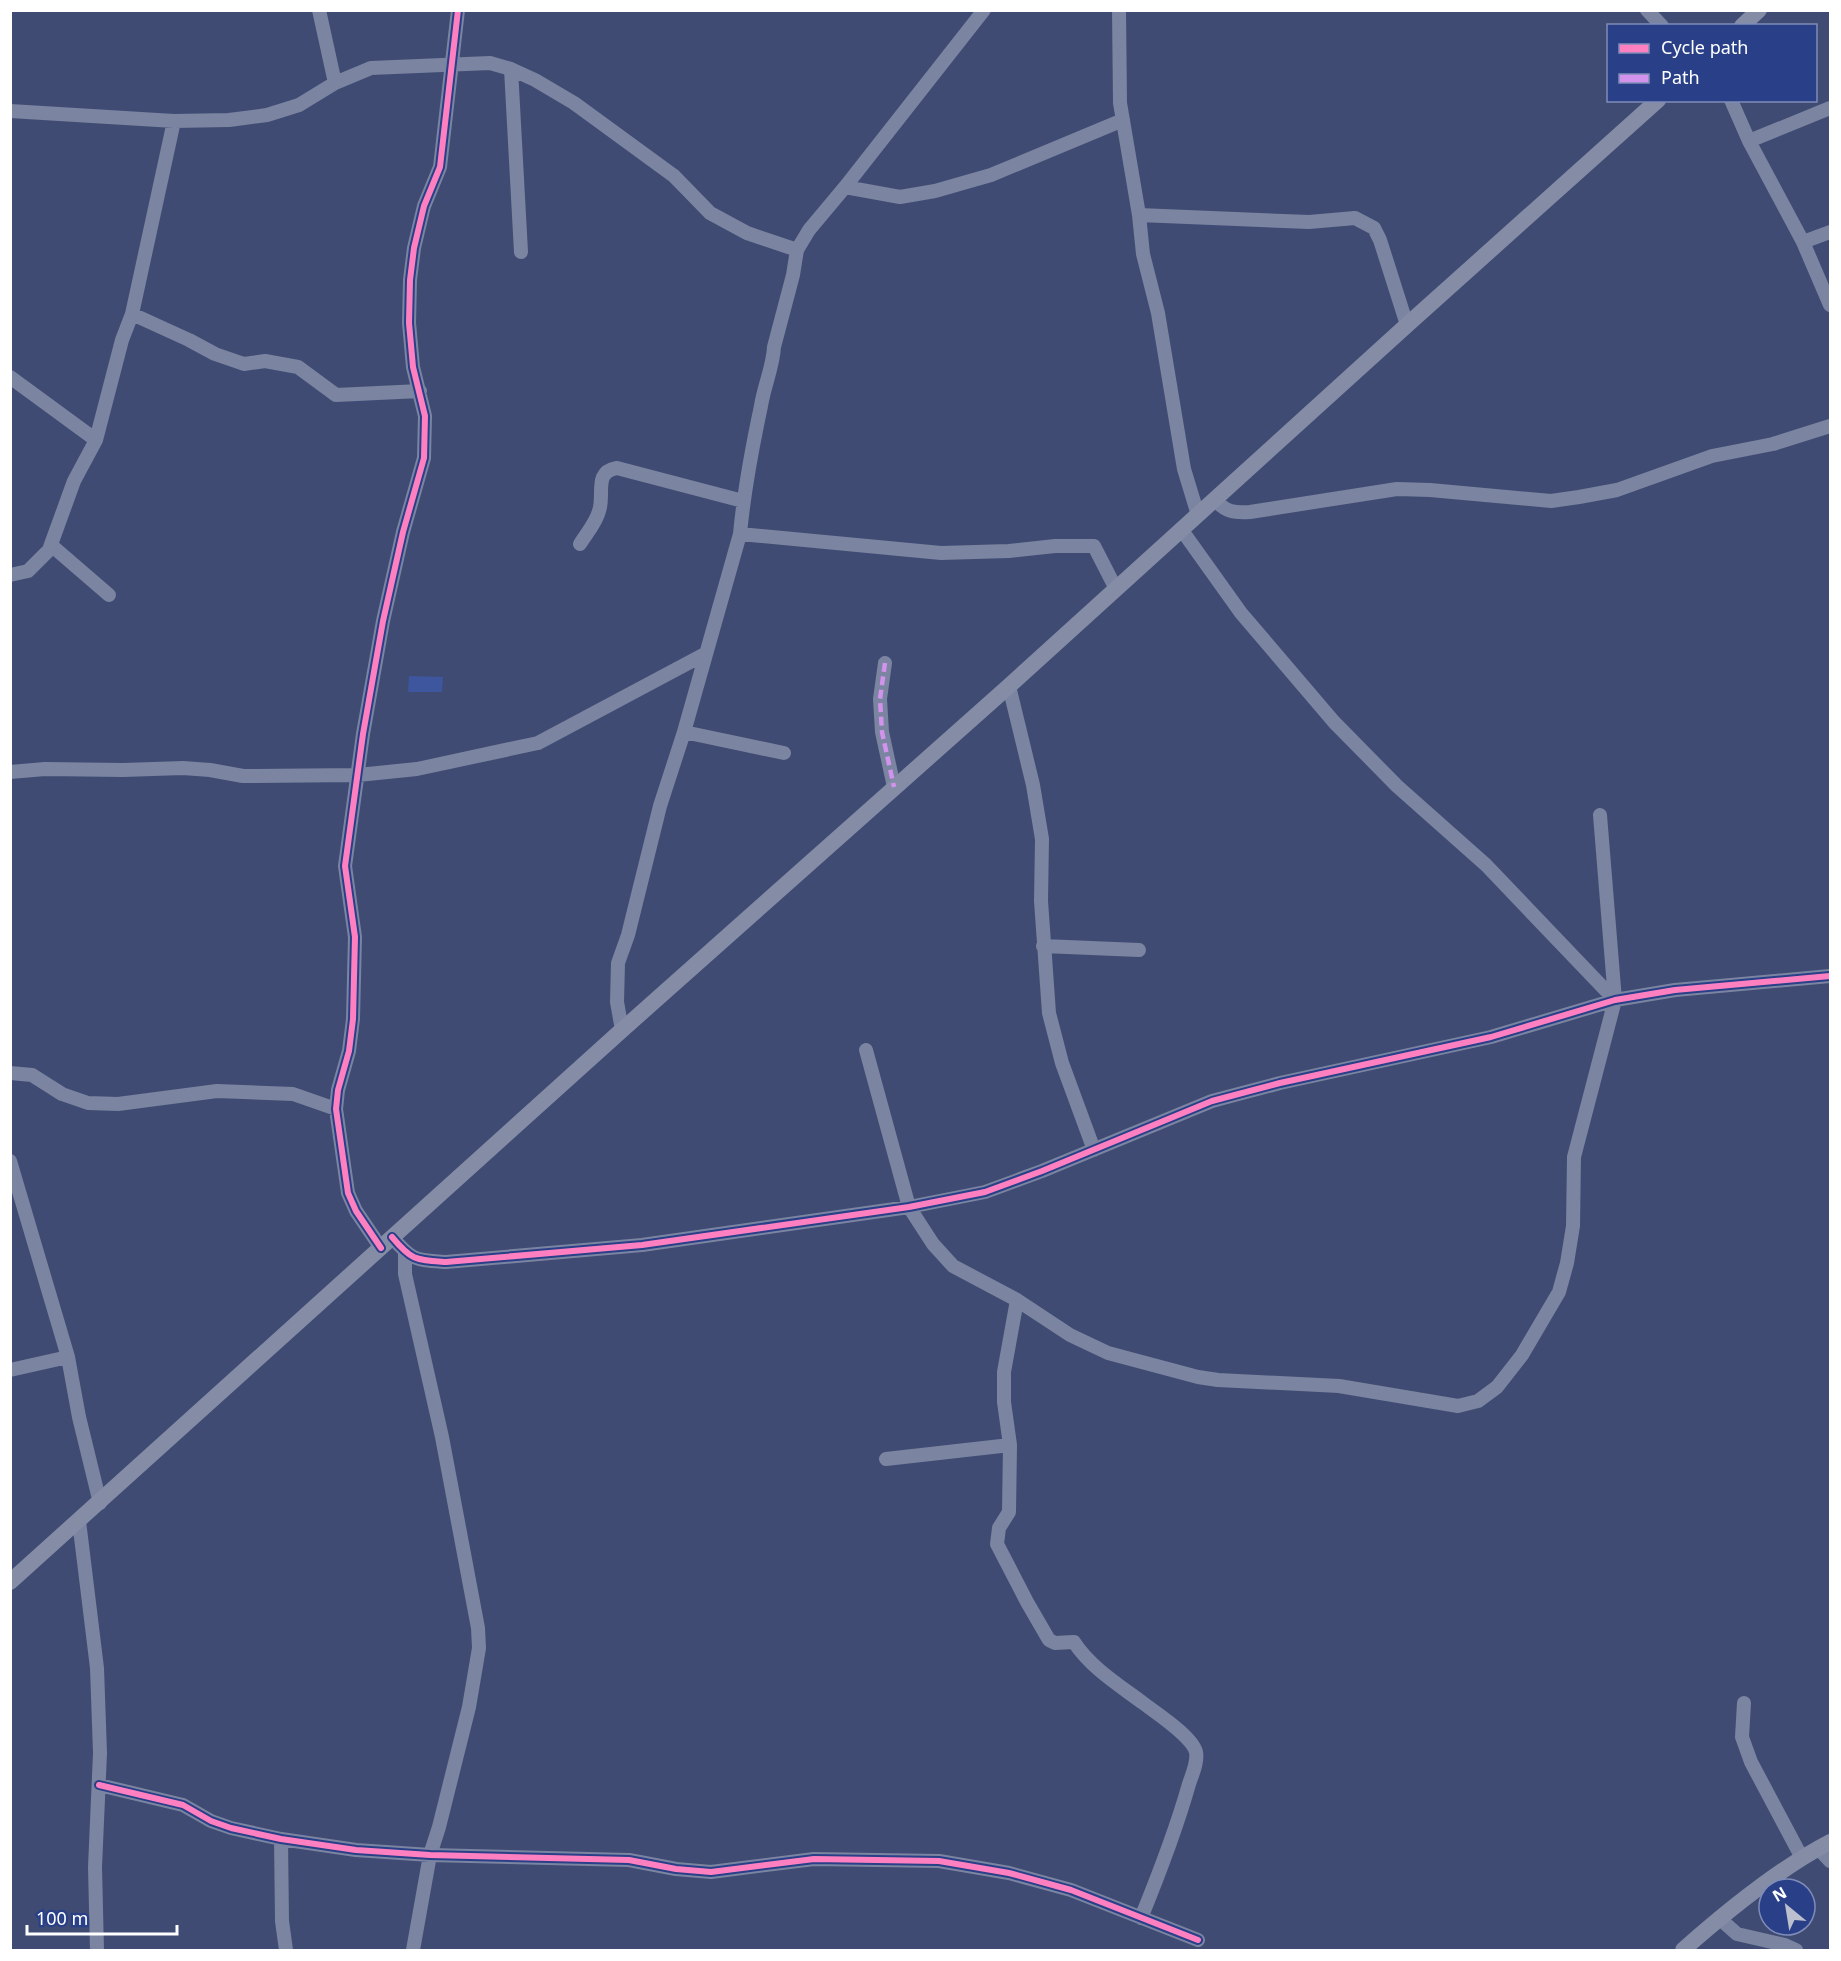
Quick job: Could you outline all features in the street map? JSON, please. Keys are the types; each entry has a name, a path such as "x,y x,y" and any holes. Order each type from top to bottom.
{"main road":[{"path":"1744,24 1759,10"},
{"path":"10,1582 1656,102"},
{"path":"1683,1950 1719,1918 1802,1858 1824,1845"}],"street":[{"path":"319,10 336,83"},
{"path":"458,10 440,167 424,206 414,248 410,280 409,323 413,367 425,416 423,458 383,621 363,734 345,866 355,937 353,1019 349,1051 338,1090 336,1109 348,1193 356,1211 387,1243 420,1261 446,1262 642,1245 909,1207 985,1192 1212,1101 1280,1083 1491,1037 1615,1000 1675,990 1830,976"},
{"path":"622,1030 616,1002 618,963 634,912 641,875 660,807 684,732 740,534 743,501 761,404 797,250 808,230 845,188 984,10"},
{"path":"1119,10 1120,104 1139,215 1143,254 1158,313 1184,469 1198,515"},
{"path":"1647,10 1660,24"},
{"path":"10,111 174,121 229,120 267,115 299,105 336,83 371,68 490,63 511,69 574,103 674,176 710,213 747,233 797,250"},
{"path":"511,69 521,252"},
{"path":"1732,102 1749,141 1803,242 1830,304"},
{"path":"1749,141 1830,108"},
{"path":"845,188 900,196 935,191 992,175 1123,120"},
{"path":"10,575 27,571 49,550 74,481 96,440 122,340 132,314 174,121"},
{"path":"1139,215 1309,222 1355,218 1374,228 1377,234 1407,325"},
{"path":"1803,242 1830,232"},
{"path":"132,314 215,354 244,364 265,360 298,367 336,394 420,391"},
{"path":"10,377 96,440"},
{"path":"1215,500 1223,509 1232,513 1250,513 1397,489 1551,501 1617,490 1712,456 1773,444 1830,426"},
{"path":"580,544 599,511 602,481 609,470 617,468 743,501"},
{"path":"1181,529 1241,613 1334,722 1397,786 1486,865 1615,1000"},
{"path":"740,534 941,553 1094,546 1116,588"},
{"path":"51,544 109,595"},
{"path":"10,772 45,769 183,768 243,776 358,775 417,769 538,743 705,654"},
{"path":"885,663 880,699 882,732 894,787"},
{"path":"1009,686 1033,784 1042,839 1041,901 1049,1013 1062,1063 1094,1150"},
{"path":"684,732 784,753"},
{"path":"867,1050 909,1207 933,1244 953,1266 1017,1300 1070,1335 1108,1353 1198,1377 1339,1386 1458,1406 1478,1401 1497,1387 1522,1355 1559,1292 1567,1263 1573,1226 1574,1157 1615,1000 1600,816"},
{"path":"1043,946 1139,950"},
{"path":"10,1072 32,1075 62,1094 88,1103 118,1104 217,1091 293,1094 336,1109"},
{"path":"10,1161 68,1357 79,1417 100,1503"},
{"path":"405,1253 405,1274 442,1437 478,1628 479,1648 469,1707 440,1827 430,1855 413,1950"},
{"path":"1017,1300 1004,1372 1004,1402 1010,1444 1009,1512 999,1528 997,1544 1049,1640 1056,1643 1074,1642 1095,1665 1190,1741 1196,1752 1195,1764 1176,1829 1141,1918"},
{"path":"10,1370 68,1357"},
{"path":"886,1459 1010,1444"},
{"path":"79,1521 97,1668 100,1753 95,1867 97,1950"},
{"path":"1744,1703 1742,1737 1751,1762 1802,1858"},
{"path":"99,1785 183,1805 211,1821 231,1828 281,1839 356,1850 430,1855 629,1860 676,1869 711,1872 814,1859 939,1861 1009,1873 1071,1890 1198,1940"},
{"path":"281,1839 282,1921 286,1950"},
{"path":"1824,1845 1830,1861"},
{"path":"1719,1918 1737,1934 1785,1945 1796,1950"}],"shaded area":[{"path":"409,676 443,677 442,692 408,692"}],"marked path":[{"path":"885,663 880,699 882,732 894,787"}],"cycle path":[{"path":"381,1248 356,1211 348,1193 336,1109 338,1090 349,1051 353,1019 355,937 345,866 363,734 383,621 403,532 424,458 425,416 413,367 409,323 410,280 414,248 424,206 440,167 458,10"},
{"path":"392,1237 415,1258 446,1262 642,1245 909,1207 985,1192 1212,1101 1280,1083 1491,1037 1615,1000 1675,990 1830,976"},
{"path":"99,1785 183,1805 211,1821 231,1828 281,1839 356,1850 430,1855 629,1860 676,1869 711,1872 814,1859 939,1861 1009,1873 1071,1890 1198,1940"}]}
